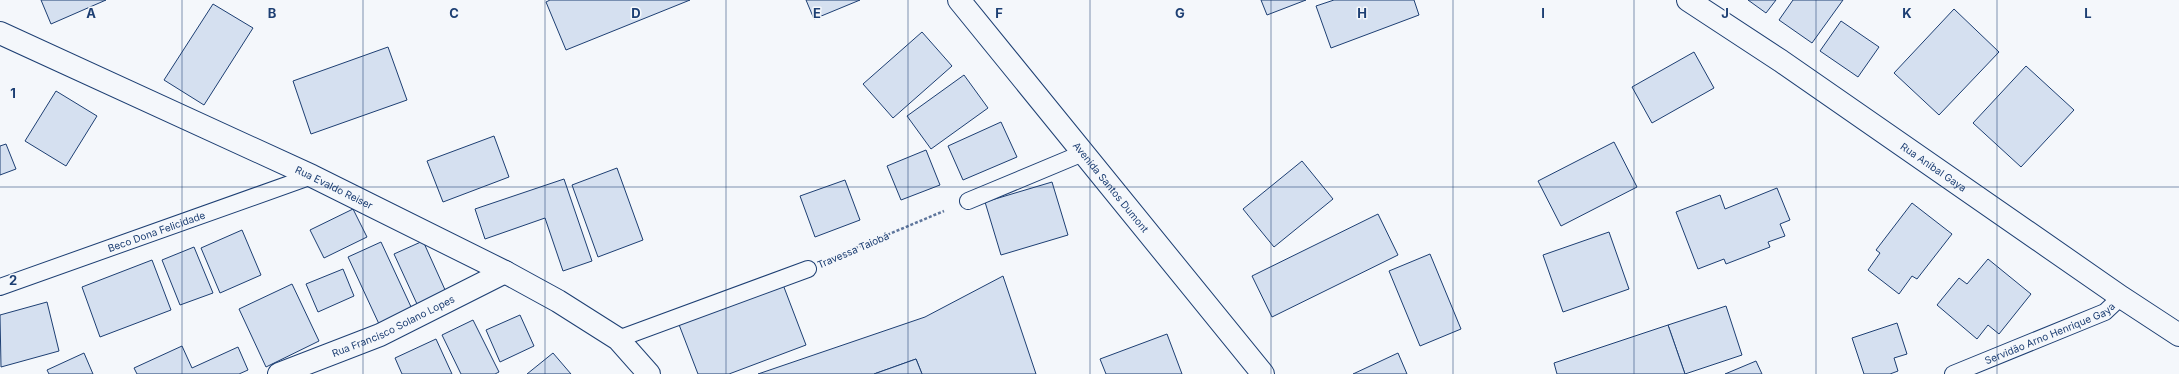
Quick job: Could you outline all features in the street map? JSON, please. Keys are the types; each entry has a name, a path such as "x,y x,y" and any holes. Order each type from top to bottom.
{"main road":[{"name":"Avenida Santos Dumont","path":"959,0 1263,374"},
{"name":"Rua Aníbal Gaya","path":"1688,0 1781,61 2121,297 2179,334"},
{"name":"Rua Evaldo Reiser","path":"0,33 312,176 505,272 558,301 618,339 649,374"},
{"name":"Rua Francisco Solano Lopes","path":"279,374 380,335 425,314 505,272"}],"lane":[{"path":"968,201 1083,153"},
{"name":"Beco Dona Felicidade","path":"0,287 312,176"},
{"name":"Travessa Taiobá","path":"618,339 808,269"},
{"name":"Servidão Arno Henrique Gaya","path":"1953,374 2105,312 2121,297"}],"path":[{"name":"Travessa Taiobá","path":"808,269 968,201"}],"building":[{"path":"41,0 106,0 51,24"},
{"path":"550,0 690,0 566,50 546,2"},
{"path":"806,0 860,0 814,19"},
{"path":"1261,0 1306,0 1267,15"},
{"path":"1334,0 1414,0 1419,15 1331,48 1316,6"},
{"path":"1748,0 1776,0 1766,13"},
{"path":"1793,0 1843,0 1812,43 1779,20"},
{"path":"213,4 253,28 204,105 164,80"},
{"path":"1954,9 1999,52 1939,115 1894,73"},
{"path":"1841,21 1879,47 1858,77 1820,51"},
{"path":"922,32 952,66 893,118 863,84"},
{"path":"388,47 407,100 311,134 293,81"},
{"path":"1694,52 1714,88 1652,123 1632,87"},
{"path":"2026,66 2074,110 2021,167 1973,123"},
{"path":"964,75 988,108 931,149 907,116"},
{"path":"56,91 97,116 66,166 25,141"},
{"path":"1001,122 1017,157 963,180 948,146"},
{"path":"494,136 509,177 443,202 427,161"},
{"path":"1614,142 1637,187 1561,226 1538,181"},
{"path":"6,144 16,169 0,175 0,146"},
{"path":"926,150 940,185 901,200 887,166"},
{"path":"1302,161 1333,199 1274,247 1243,209"},
{"path":"617,168 643,240 598,257 572,185"},
{"path":"564,179 592,261 563,271 545,218 485,239 475,209"},
{"path":"845,180 860,220 815,237 800,196"},
{"path":"1052,182 1068,235 1001,255 985,202"},
{"path":"1777,188 1790,220 1780,224 1785,236 1768,242 1770,247 1726,264 1724,259 1698,269 1676,212 1720,195 1725,209"},
{"path":"1912,203 1952,234 1917,279 1912,276 1899,294 1868,270 1880,253 1876,250"},
{"path":"353,209 367,237 324,258 310,230"},
{"path":"1378,214 1398,255 1272,317 1252,276"},
{"path":"242,230 261,275 220,293 201,248"},
{"path":"1609,232 1629,289 1563,312 1543,255"},
{"path":"423,241 446,292 417,304 394,254"},
{"path":"381,242 412,309 379,324 348,257"},
{"path":"194,247 213,293 180,305 162,260"},
{"path":"1430,254 1461,329 1420,346 1389,271"},
{"path":"1988,259 2031,294 1999,334 1988,325 1977,339 1937,305 1959,278 1967,284"},
{"path":"152,260 171,310 100,337 82,287"},
{"path":"343,269 354,296 318,312 306,284"},
{"path":"1003,276 1036,374 922,374 916,359 874,374 758,374 925,317"},
{"path":"782,282 806,345 729,374 698,374 678,322"},
{"path":"292,284 319,341 266,367 239,309"},
{"path":"47,302 59,351 1,367 0,315"},
{"path":"1726,306 1742,355 1685,374 1668,325"},
{"path":"520,315 534,346 500,362 486,330"},
{"path":"473,320 499,372 495,374 461,374 442,335"},
{"path":"1897,323 1907,354 1894,358 1898,371 1890,374 1864,374 1852,338"},
{"path":"1668,325 1685,374 1557,374 1554,363"},
{"path":"1167,334 1182,374 1106,374 1100,359"},
{"path":"436,339 452,374 402,374 395,358"},
{"path":"182,346 192,368 238,347 248,370 239,374 137,374 134,368"},
{"path":"84,353 93,374 49,374 47,370"},
{"path":"553,353 571,374 527,374"},
{"path":"1398,353 1407,374 1353,374"},
{"path":"916,359 922,374 874,374"},
{"path":"1756,361 1762,374 1725,374"}]}
